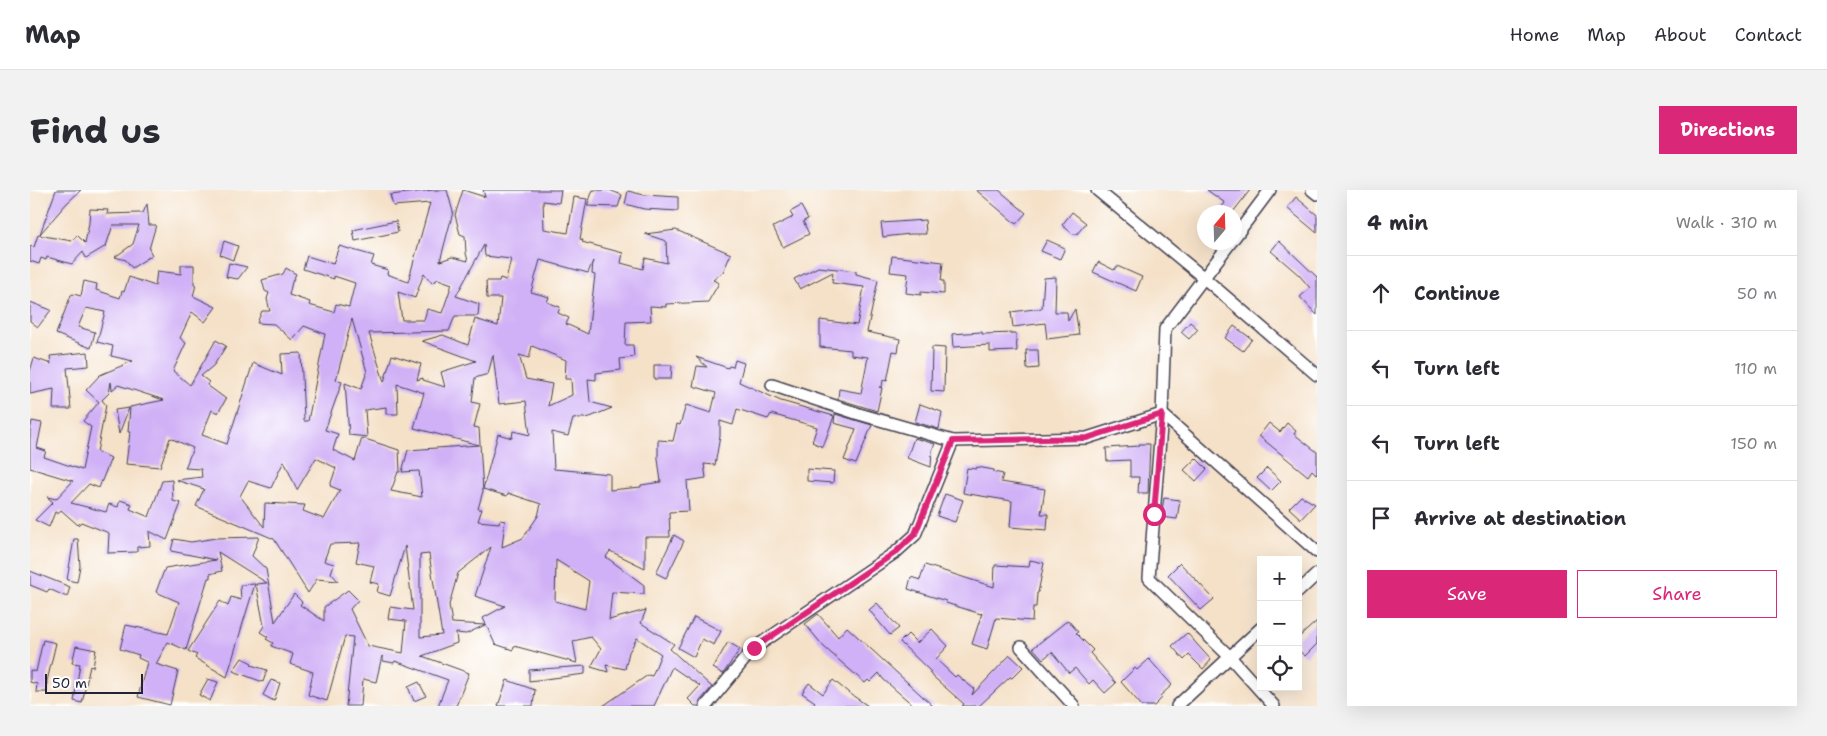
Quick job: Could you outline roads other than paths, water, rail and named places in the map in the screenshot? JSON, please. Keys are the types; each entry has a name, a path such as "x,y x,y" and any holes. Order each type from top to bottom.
{"street":[{"path":"1097,190 1204,278 1317,375"},
{"path":"1242,227 1270,190"},
{"path":"1312,190 1317,194"},
{"path":"1225,250 1165,329 1162,414 1150,578 1230,657 1274,706"},
{"path":"772,385 859,414 953,441 1087,438 1162,414"},
{"path":"1162,414 1317,552"},
{"path":"706,706 754,648 896,552 915,534 953,441"},
{"path":"1302,588 1317,574"},
{"path":"1177,706 1257,632"},
{"path":"1022,648 1074,706"}]}
